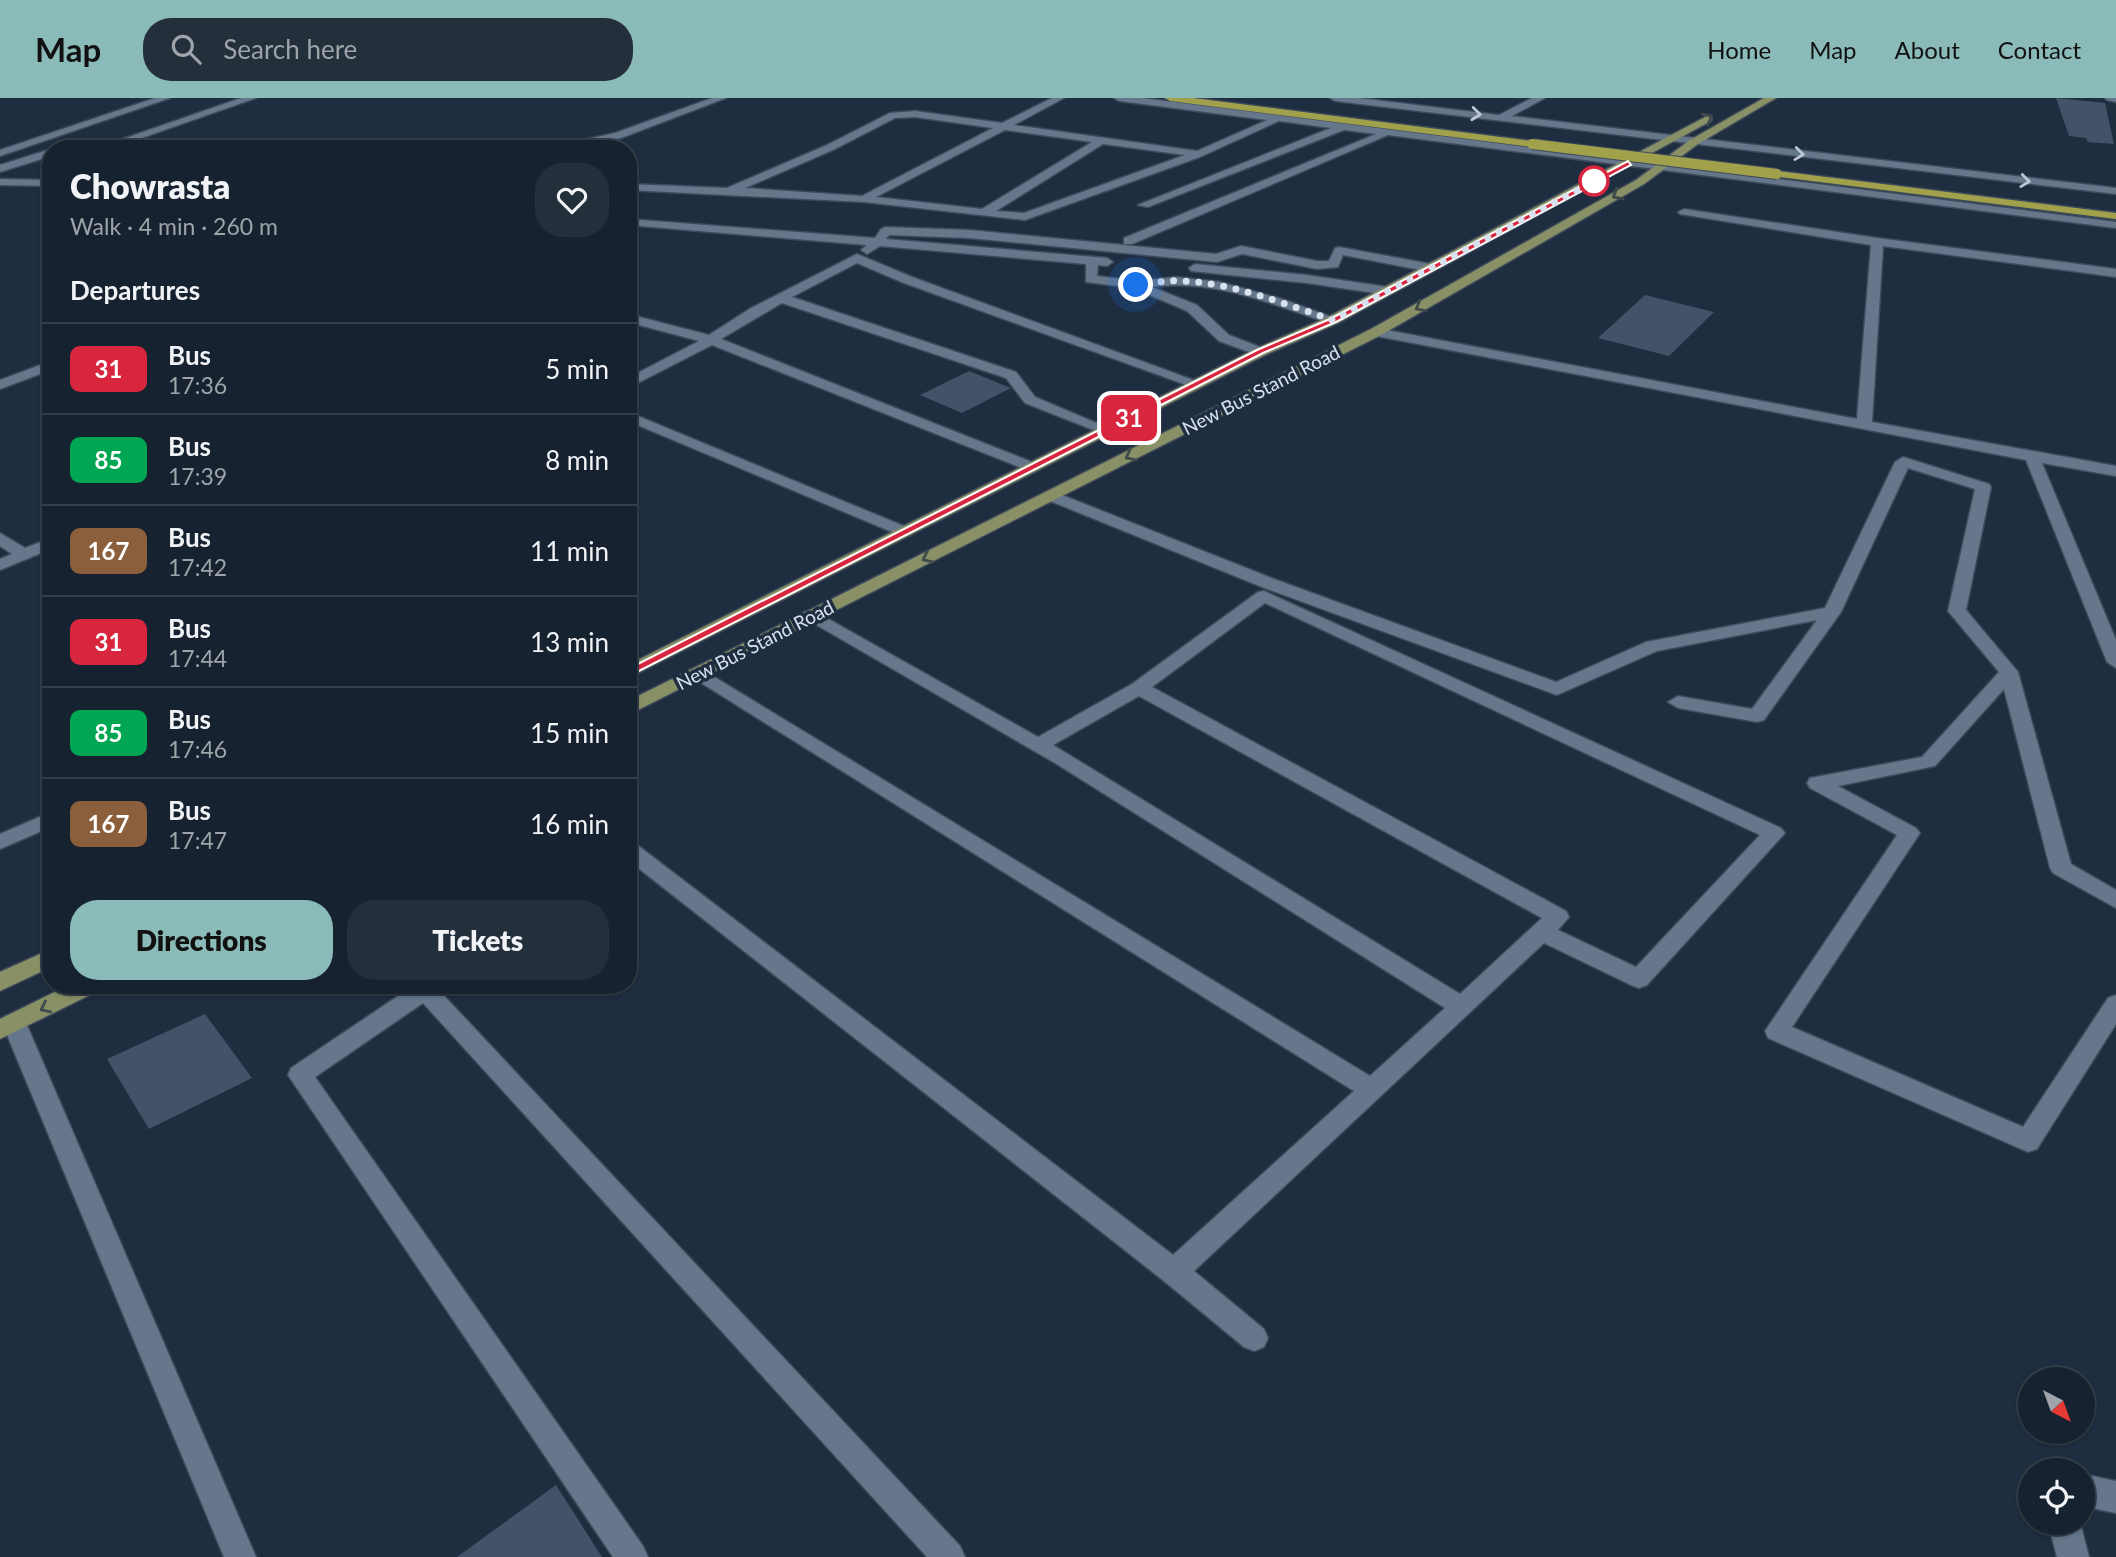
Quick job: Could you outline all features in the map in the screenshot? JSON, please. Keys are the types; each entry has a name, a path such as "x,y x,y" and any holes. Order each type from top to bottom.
{"highway":[{"path":"1170,98 2116,216"},
{"path":"1259,98 2116,203"}],"main road":[{"name":"New Bus Stand Road","path":"637,704 1376,332 1640,181 1694,142 1771,98"},
{"name":"New Bus Stand Road","path":"637,667 1260,352 1333,320 1713,116"},
{"path":"0,982 42,961"},
{"path":"7,1027 72,994"}],"street":[{"path":"0,153 165,98"},
{"path":"126,140 251,98"},
{"path":"596,140 617,136 721,98"},
{"path":"864,200 1059,98"},
{"path":"1119,98 2116,225"},
{"path":"1335,98 1406,102 1668,139 2116,191"},
{"path":"1502,117 1540,98"},
{"path":"2110,98 2116,99"},
{"path":"106,104 183,121"},
{"path":"729,191 831,147 893,115 915,114 1198,154"},
{"path":"637,187 864,200 1025,217 1198,154 1276,119"},
{"path":"1143,205 1341,127"},
{"path":"1128,241 1386,133"},
{"path":"15,134 42,142"},
{"path":"984,212 1056,171 1102,140"},
{"path":"0,169 42,155"},
{"path":"0,181 42,168"},
{"path":"0,181 42,183"},
{"path":"1684,212 1877,242 2116,273"},
{"path":"637,223 1307,279 1388,291"},
{"path":"637,379 856,257 878,242 885,231 969,234 1217,258 1241,250 1317,265 1334,264 1339,251 1431,268"},
{"path":"1864,425 1877,242"},
{"path":"856,257 908,280 1197,384"},
{"path":"1093,261 1090,279 1136,285 1180,281 1222,288 1333,320"},
{"path":"1136,285 1192,308 1224,338 1260,352"},
{"path":"781,298 1011,375 1030,400 1106,430"},
{"path":"637,320 711,340 1032,467"},
{"path":"1376,332 2116,471"},
{"path":"0,385 42,369"},
{"path":"637,420 905,532"},
{"path":"2032,457 2116,662"},
{"path":"1678,702 1758,716 1832,612 1903,462 1983,487 1957,611 2009,672 2061,868 2116,900"},
{"path":"1051,496 1268,583 1557,689 1652,646 1832,612"},
{"path":"0,538 24,555"},
{"path":"0,565 42,547"},
{"path":"1039,746 1139,688 1264,596 1774,833 1639,979 1541,932"},
{"path":"810,616 1039,746 1462,1007"},
{"path":"2009,672 1928,762 1817,783 1909,833 1777,1031 2028,1140 2116,1004"},
{"path":"696,674 1372,1090"},
{"path":"1139,688 1558,917 1174,1272"},
{"path":"0,842 42,823"},
{"path":"637,856 1174,1272 1255,1338"},
{"path":"415,994 300,1075 632,1557"},
{"path":"429,994 950,1557"},
{"path":"7,1027 240,1557"},
{"path":"2095,1493 2116,1497"},
{"path":"2067,1535 2073,1557"}],"building":[{"path":"2056,98 2105,103 2114,144 2088,142 2086,138 2069,136"},
{"path":"1645,295 1714,312 1669,356 1598,338"},
{"path":"969,371 1011,388 962,413 920,395"},
{"path":"205,1014 252,1078 149,1129 107,1059"},
{"path":"556,1485 602,1557 457,1557"}],"bus line":[{"name":"31","path":"637,668 1260,352 1333,320 1628,163"}],"route":[{"path":"1136,285 1180,281 1222,288 1333,320 1604,176 1594,181"}]}
